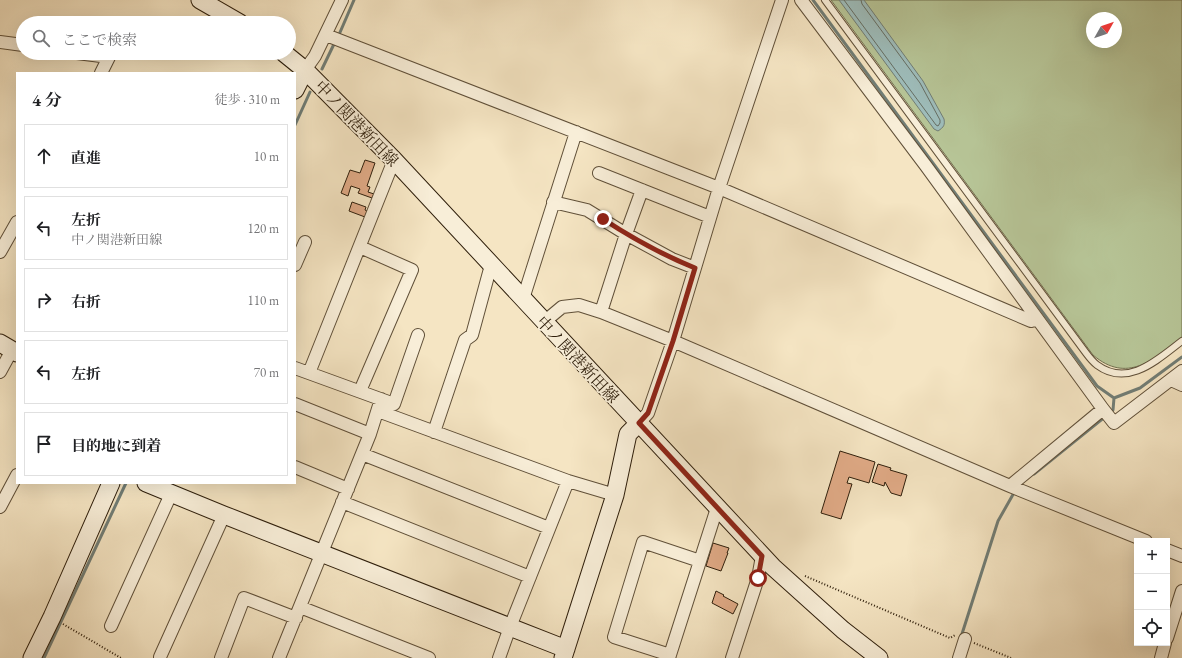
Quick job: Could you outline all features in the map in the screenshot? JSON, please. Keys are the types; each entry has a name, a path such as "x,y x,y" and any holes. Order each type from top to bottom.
{"main road":[{"path":"200,0 228,16"},
{"name":"中ノ関港新田線","path":"293,60 305,70 394,160 762,556 843,630 880,658"},
{"path":"296,88 305,70"},
{"path":"160,487 224,515 510,627 564,653 615,496 628,434 639,423"},
{"path":"32,658 52,617 111,484"}],"street":[{"path":"305,70 315,56 342,0"},
{"path":"639,423 648,413 673,341 719,188 782,0"},
{"path":"801,0 926,166 1102,409 1114,423 1182,371"},
{"path":"326,35 719,188 1031,321 1037,319"},
{"path":"0,42 16,45"},
{"path":"101,72 108,60"},
{"path":"523,299 576,132"},
{"path":"309,373 394,160"},
{"path":"599,173 710,217"},
{"path":"601,312 642,190"},
{"path":"553,202 587,210 626,234 672,259 695,268"},
{"path":"0,252 16,224"},
{"path":"296,263 305,242"},
{"path":"360,247 412,270 360,391"},
{"path":"434,432 465,340 472,335 491,265"},
{"path":"544,322 562,307 579,305 601,312 673,341 1010,486 1139,538"},
{"path":"379,405 394,404 418,335"},
{"path":"0,372 10,349"},
{"path":"296,368 360,391 379,405 434,432 568,481 615,496"},
{"path":"1171,380 1182,385"},
{"path":"296,404 370,434"},
{"path":"279,658 370,434 379,405"},
{"path":"1010,486 1102,409"},
{"path":"362,454 549,528"},
{"path":"296,467 348,489"},
{"path":"0,507 16,477"},
{"path":"500,658 510,627 568,481"},
{"path":"112,626 160,487"},
{"path":"342,502 530,577"},
{"path":"700,561 643,542 614,637 669,657 700,561 717,508"},
{"path":"160,657 224,515"},
{"path":"1170,551 1182,556"},
{"path":"732,658 758,578 762,556"},
{"path":"1170,629 1182,591"},
{"path":"222,658 244,598 298,612 429,658"},
{"path":"959,658 965,639"},
{"path":"1161,658 1165,646"}],"lane":[{"path":"825,0 1086,353 1096,364 1107,371 1125,374 1142,370 1182,341"}],"path":[{"path":"802,576 950,638 955,635 1011,658"},
{"path":"52,617 121,658"}],"green space":[{"path":"831,0 1182,0 1182,338 1161,354 1139,366 1117,368 1105,363 1093,355"}],"water":[{"path":"839,0 864,0 923,81 944,119 944,126 940,130 938,131 934,129"}],"building":[{"path":"365,160 375,163 367,186 370,187 368,192 374,194 372,198 358,193 360,189 351,186 348,196 341,193 350,170 360,173"},
{"path":"352,202 366,207 365,210 367,211 365,217 349,211"},
{"path":"840,451 875,462 869,483 849,477 847,483 852,484 841,519 821,513"},
{"path":"878,464 891,468 890,470 907,475 901,496 891,493 885,482 884,486 872,482"},
{"path":"713,543 729,548 721,571 706,566"},
{"path":"716,591 738,604 733,614 712,603"}],"waterway":[{"path":"338,37 354,0"},
{"path":"813,0 1097,386 1114,398"},
{"path":"322,69 335,42"},
{"path":"296,123 310,92"},
{"path":"1114,398 1140,388 1182,357"},
{"path":"1110,413 1113,410 1114,398"},
{"path":"1034,474 1106,416"},
{"path":"44,658 126,484"},
{"path":"961,637 998,521 1015,491"}],"route":[{"path":"603,219 626,234 672,259 695,268 673,341 648,413 639,423 762,556 758,578"}]}
